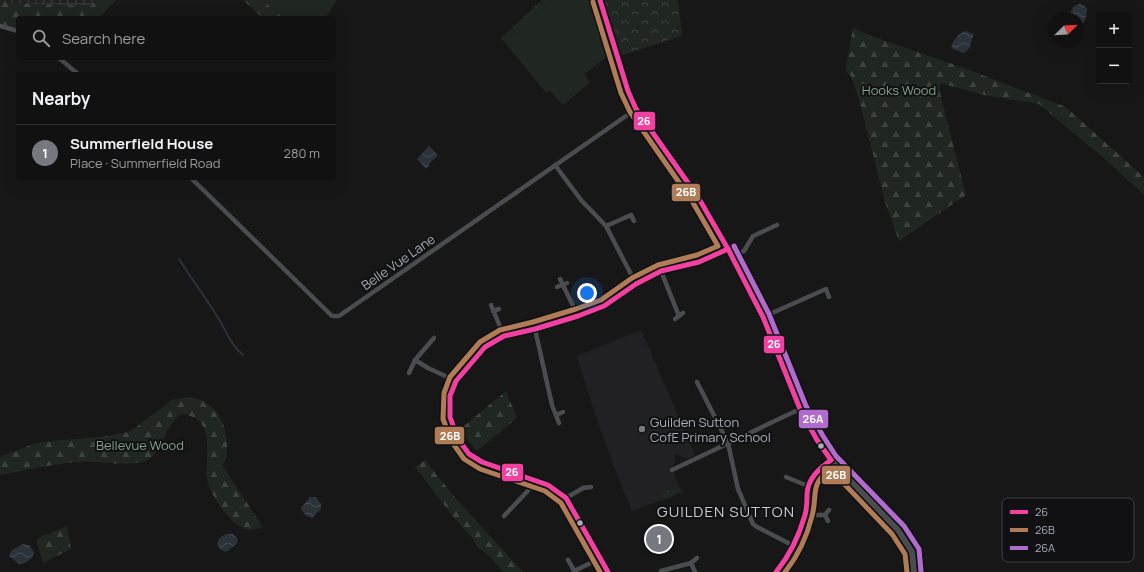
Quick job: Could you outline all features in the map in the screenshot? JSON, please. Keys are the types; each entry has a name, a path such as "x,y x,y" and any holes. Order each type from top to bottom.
{"street":[{"path":"600,0 626,84 636,109 698,196 728,249 763,317 800,409 817,440 831,460 898,530 912,552 914,572"},
{"path":"0,26 16,30"},
{"path":"61,60 76,72"},
{"name":"Belle Vue Lane","path":"193,180 332,316 339,316 636,109"},
{"path":"555,165 581,200 606,226 636,284"},
{"path":"606,226 631,215 634,221"},
{"path":"732,257 744,251 752,236 777,225"},
{"path":"763,232 766,237"},
{"path":"608,572 599,559 566,498 548,485 538,480 482,462 469,454 458,439 450,417 450,396 456,381 485,347 504,336 535,329 578,316 604,306 636,284 661,271 699,262 728,249"},
{"path":"661,271 679,316"},
{"path":"560,279 564,284 578,316"},
{"path":"557,287 564,284"},
{"path":"763,317 826,290 829,297"},
{"path":"490,305 504,336"},
{"path":"493,311 499,309"},
{"path":"535,329 552,405 559,423"},
{"path":"409,373 415,360 434,338"},
{"path":"415,360 456,381"},
{"path":"697,382 728,444 738,489 753,524 794,546"},
{"path":"672,470 800,409"},
{"path":"556,415 563,412"},
{"path":"776,572 783,564 794,546 806,515 808,486 816,472 831,460"},
{"path":"791,479 794,474"},
{"path":"786,477 808,486"},
{"path":"504,516 538,480"},
{"path":"566,498 582,486 591,487"},
{"path":"825,515 829,510"},
{"path":"806,515 825,515"},
{"path":"825,515 828,521"},
{"path":"661,572 691,563 697,558"},
{"path":"568,560 575,571 599,559"},
{"path":"691,563 695,572"}],"shaded area":[{"path":"6,0 97,0 91,6 9,3"},
{"name":"Guilden Sutton CofE Primary School","path":"641,330 695,455 688,459 677,453 674,455 676,461 672,468 679,486 661,493 663,500 632,511 614,467 592,405 577,356"}],"green space":[{"path":"0,0 6,0 9,3 91,6 97,0 116,0 100,16 16,16 16,28 0,24"},
{"path":"243,0 262,0 281,16 261,16"},
{"path":"262,0 337,0 326,16 281,16"},
{"path":"542,0 550,0 534,20 520,33 501,38"},
{"path":"550,0 592,0 596,16 600,17 611,55 585,74 590,83 563,105 549,90 546,93 501,38 520,33 534,20"},
{"path":"604,0 678,0 682,36 622,55"},
{"name":"Hooks Wood","path":"853,28 871,36 964,68 1066,107 1144,177 1144,195 1106,160 1039,104 984,95 940,83 940,93 966,195 899,241 885,202 859,99 851,76 845,71"},
{"path":"506,391 517,418 477,451 459,430"},
{"name":"Bellevue Wood","path":"190,397 206,403 222,420 225,428 227,451 226,458 222,465 263,527 247,530 233,521 221,508 212,492 207,478 207,439 205,430 201,423 193,417 182,414 172,423 157,450 148,460 123,464 86,462 68,463 0,475 0,457 36,443 102,437 127,432 135,428 172,400"},
{"path":"425,460 453,495 523,572 503,572 492,559 477,546 415,467"},
{"path":"679,486 682,492 663,500 661,493"},
{"path":"67,526 71,549 43,563 36,539"}],"water":[{"path":"1079,4 1083,5 1087,9 1084,22 1084,12 1070,12 1074,6"},
{"path":"965,31 974,34 968,49 963,53 951,48 956,38"},
{"path":"429,146 438,155 426,169 417,159"},
{"path":"310,497 316,497 321,504 321,509 312,518 305,514 301,508"},
{"path":"226,534 233,534 238,539 237,544 226,552 220,549 217,544 219,539"},
{"path":"23,544 29,545 34,552 32,558 25,563 19,564 9,556 12,550"}],"waterway":[{"path":"179,259 217,316 231,342 243,355"}],"transit line":[{"name":"26","path":"600,0 628,91 636,109 698,197 728,249 763,317 800,409 817,440 831,460"},
{"name":"26B","path":"593,2 621,93 630,112 692,201 718,246 697,255 658,265 632,278 601,300 533,322 500,330 480,342 450,377 444,393 443,419 452,442 464,459 480,469 545,491 561,503 600,572"},
{"name":"26A","path":"734,246 769,314 806,406 823,436 836,456 904,526 919,549 921,571"},
{"name":"26","path":"608,572 566,498 548,485 482,462 469,454 458,439 450,417 450,396 456,381 485,347 504,336 535,329 578,316 604,306 636,284 661,271 699,262 728,249"},
{"name":"26","path":"776,572 790,552 800,530 806,512 809,483 818,470 831,460"},
{"name":"26B","path":"785,572 802,546 808,531 814,508 815,491 819,480 830,469 892,534 905,554 907,572"}],"place":[{"name":"Guilden Sutton CofE Primary School","path":"642,429"},
{"name":"Summerfield House","path":"659,539"}],"district":[{"name":"GUILDEN SUTTON","path":"726,512"}]}
